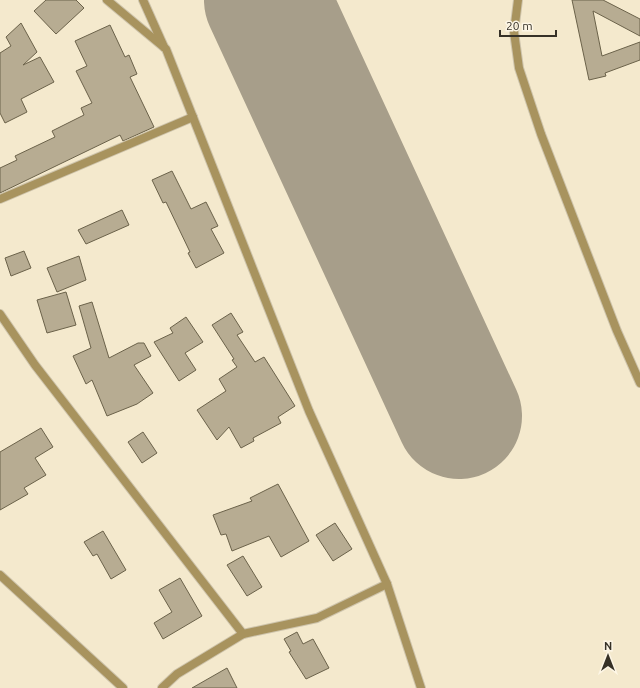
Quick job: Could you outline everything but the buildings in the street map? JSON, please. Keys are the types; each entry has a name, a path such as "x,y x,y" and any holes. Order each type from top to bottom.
{"street":[{"path":"107,0 166,49"},
{"path":"143,0 166,49 309,410 387,584 421,688"},
{"path":"518,0 514,32 519,68 544,141 617,331 640,383"},
{"path":"0,199 193,117"},
{"path":"0,314 35,365 243,634"},
{"path":"0,575 123,688"},
{"path":"162,688 177,674 243,634 317,618 387,584"}],"runway":[{"path":"267,0 459,416"}]}
